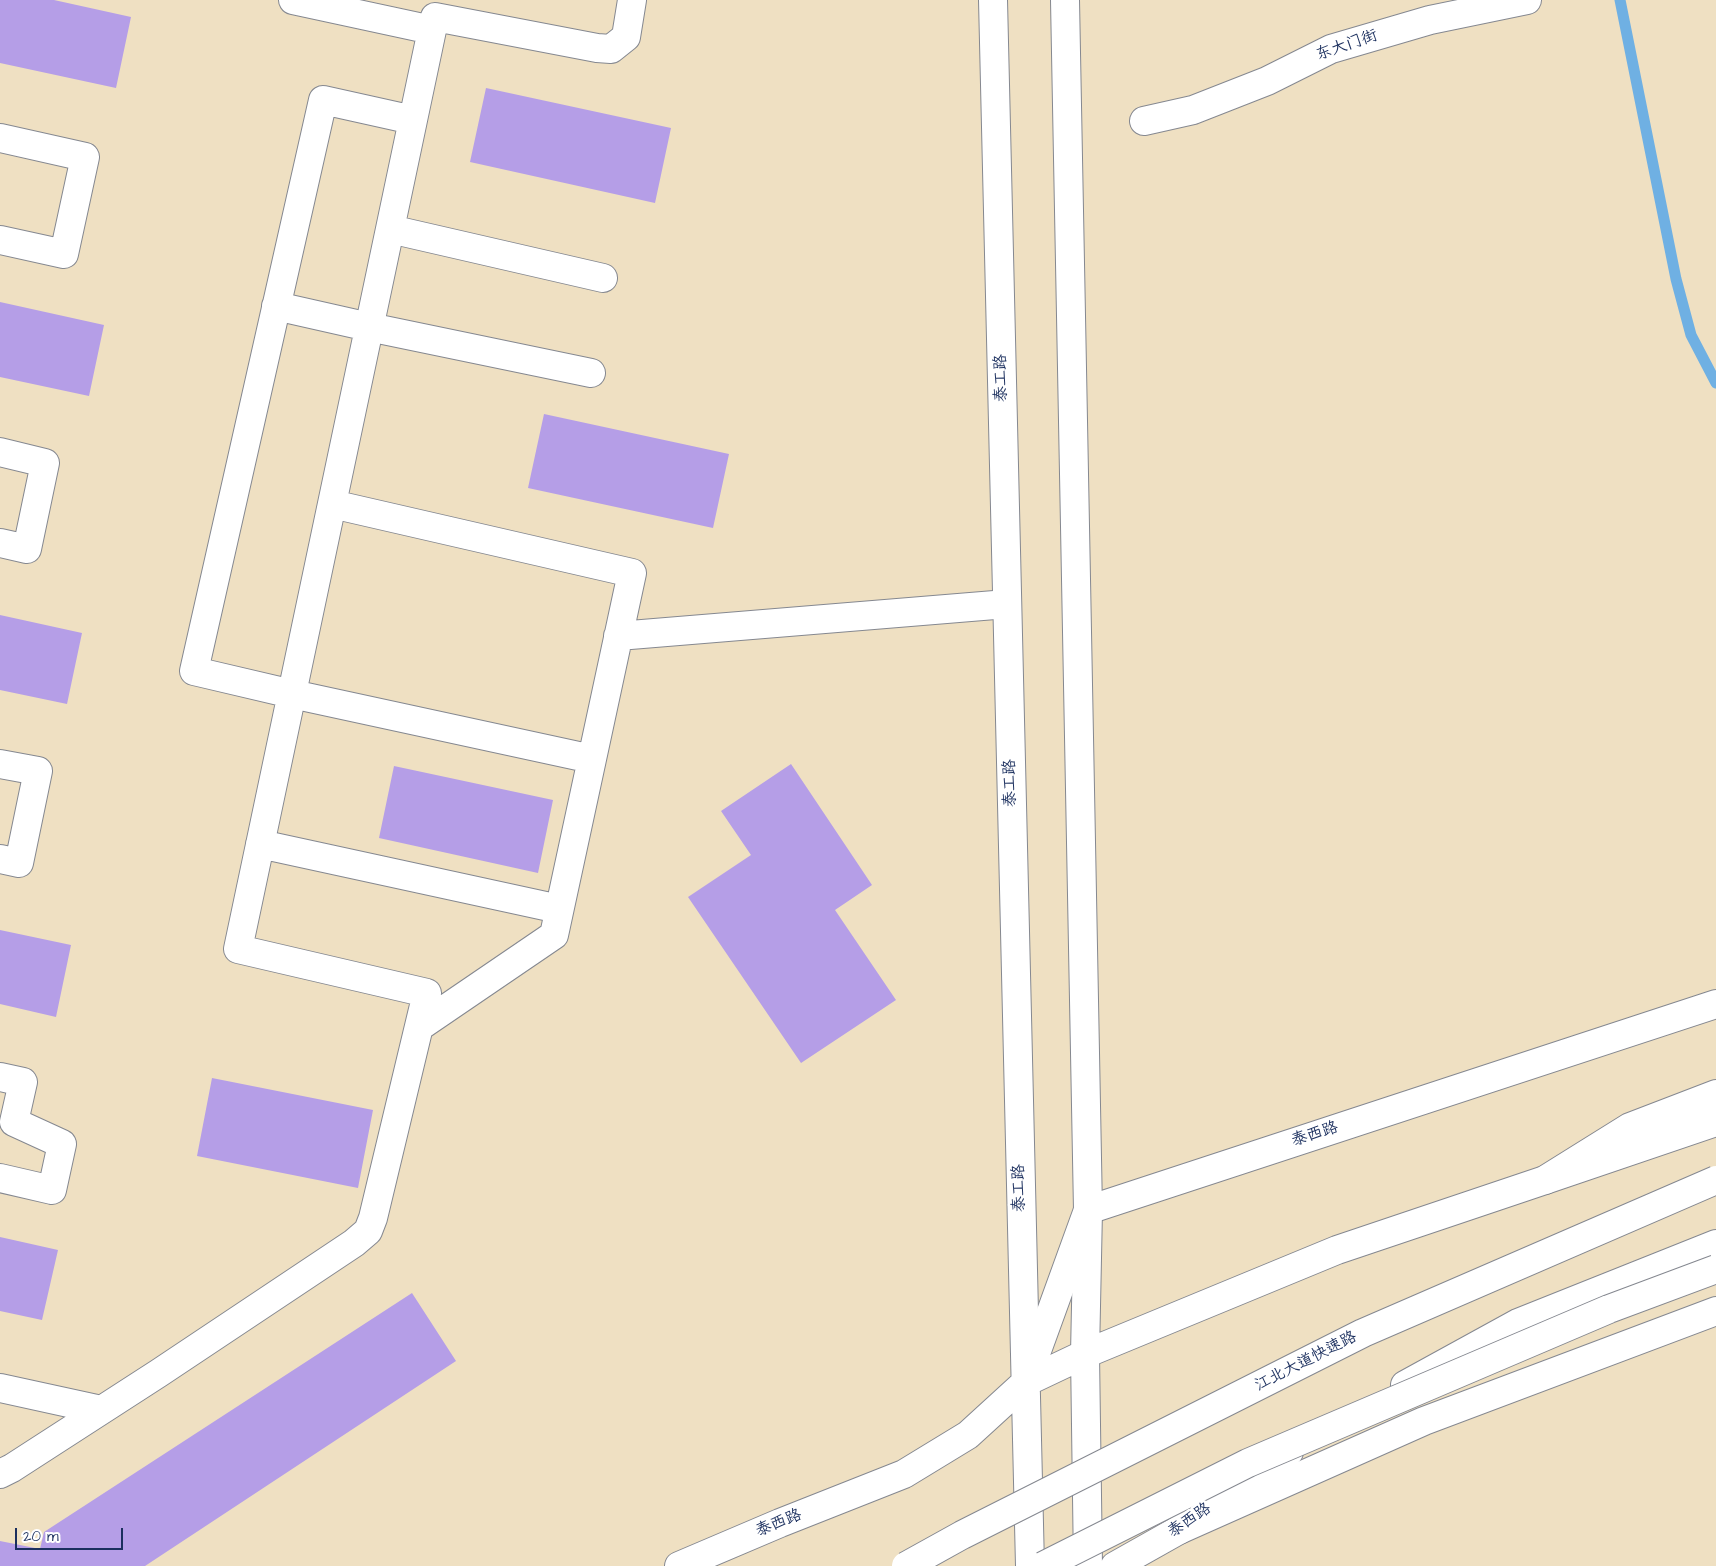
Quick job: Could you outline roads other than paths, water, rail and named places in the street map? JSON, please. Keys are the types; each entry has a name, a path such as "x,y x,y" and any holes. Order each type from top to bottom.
{"main road":[{"path":"293,0 435,16 611,50 626,36 632,0"},
{"name":"泰工路","path":"993,0 1030,1566"},
{"path":"1065,0 1088,1210 1085,1354 1088,1566"},
{"name":"东大门街","path":"1144,121 1193,110 1267,81 1331,49 1430,20 1527,0"},
{"path":"0,1474 12,1468 346,1249 368,1231 373,1218 427,993 238,949 435,16"},
{"path":"413,120 323,100 194,671 592,759"},
{"path":"0,138 85,157 64,254 0,240"},
{"path":"390,229 603,278"},
{"path":"276,306 591,373"},
{"path":"0,452 45,462 27,548 0,543"},
{"path":"332,504 632,573 554,935 419,1027"},
{"path":"618,636 1007,604"},
{"path":"0,764 38,772 19,863 0,859"},
{"path":"260,844 559,909"},
{"name":"泰西路","path":"1026,1382 1088,1210 1716,1004"},
{"path":"0,1077 23,1082 14,1122 62,1144 52,1190 0,1178"},
{"name":"泰西路","path":"679,1566 780,1523 904,1474 968,1435 1026,1382 1085,1354 1337,1250 1545,1180 1630,1128 1716,1094"},
{"path":"1545,1180 1716,1122"},
{"name":"江北大道快速路","path":"906,1566 962,1535 1363,1333 1716,1180"},
{"name":"泰西路","path":"1115,1566 1179,1530 1308,1439 1518,1323 1716,1244"},
{"path":"1043,1566 1248,1463 1609,1309 1716,1269"},
{"path":"1179,1530 1424,1421 1716,1311"},
{"path":"0,1388 101,1410"}],"waterway":[{"path":"1620,0 1676,279 1691,335 1716,383"}]}
